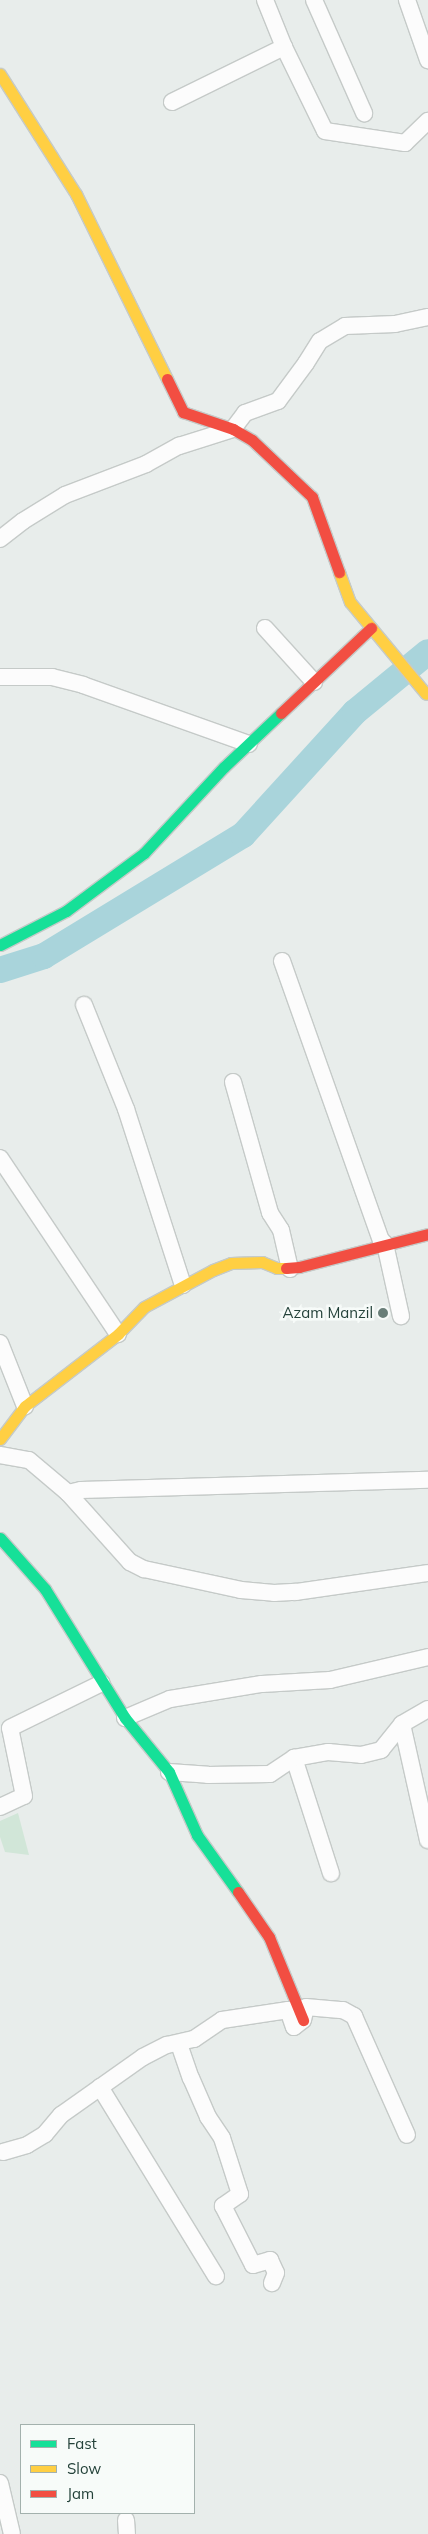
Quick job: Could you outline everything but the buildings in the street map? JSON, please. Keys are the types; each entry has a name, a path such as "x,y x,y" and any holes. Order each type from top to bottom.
{"street":[{"path":"265,0 284,47 325,131 406,143 428,121"},
{"path":"314,0 364,113"},
{"path":"407,0 428,60"},
{"path":"172,102 284,47"},
{"path":"0,74 76,194 183,412 233,429 252,440 312,497 350,602 427,695"},
{"path":"0,539 23,521 65,495 146,464 179,446 233,429 245,413 278,401 306,363 320,340 345,326 394,324 428,318"},
{"path":"265,628 314,682"},
{"path":"0,945 66,911 144,853 224,767 371,628"},
{"path":"0,677 52,677 83,685 249,744"},
{"path":"282,961 381,1240 385,1244 401,1316"},
{"path":"84,1005 126,1109 183,1285"},
{"path":"233,1082 270,1213 281,1230 290,1269"},
{"path":"0,1158 118,1334"},
{"path":"0,1439 25,1406 118,1334 144,1307 183,1285 231,1263 262,1262 278,1268 290,1269 428,1234"},
{"path":"0,1343 25,1406"},
{"path":"0,1455 29,1460 68,1493 115,1548 130,1562 144,1569 241,1590 274,1593 428,1573"},
{"path":"68,1493 81,1490 428,1480"},
{"path":"0,1538 46,1590 125,1718 169,1772 197,1834 228,1874 269,1937 304,2020"},
{"path":"125,1718 170,1699 262,1684 330,1680 428,1657"},
{"path":"0,1807 24,1796 10,1728 102,1683"},
{"path":"169,1772 208,1775 270,1774 294,1758 328,1752 361,1755 381,1750 402,1724 428,1709"},
{"path":"402,1724 428,1840"},
{"path":"294,1758 331,1873"},
{"path":"3,2152 26,2145 45,2134 61,2115 143,2057 167,2045 179,2044 194,2039 222,2020 288,2010 294,2027 304,2020 306,2007 343,2010 354,2016 407,2135"},
{"path":"179,2044 190,2078 208,2117 222,2138 240,2194 223,2206 253,2265 270,2260 276,2273 272,2283"},
{"path":"100,2087 216,2276"},
{"path":"0,2482 12,2534"}],"green space":[{"path":"18,1813 29,1855 5,1852 0,1837 0,1821"}],"waterway":[{"path":"0,970 44,956 243,835 355,712 428,652"}],"traffic: fast":[{"path":"0,945 66,911 144,853 224,767 281,713"},
{"path":"0,1538 45,1589 125,1718 169,1772 197,1835 238,1892"}],"traffic: slow":[{"path":"0,74 76,194 167,379"},
{"path":"339,572 350,602 426,694"},
{"path":"0,1439 25,1406 118,1334 144,1307 213,1270 231,1263 262,1262 277,1268 286,1268"}],"traffic: jam":[{"path":"167,379 183,412 233,429 252,440 312,497 339,572"},
{"path":"281,713 371,628"},
{"path":"286,1268 299,1267 428,1234"},
{"path":"238,1892 269,1937 303,2020"}],"place":[{"name":"Azam Manzil","path":"383,1313"}]}
